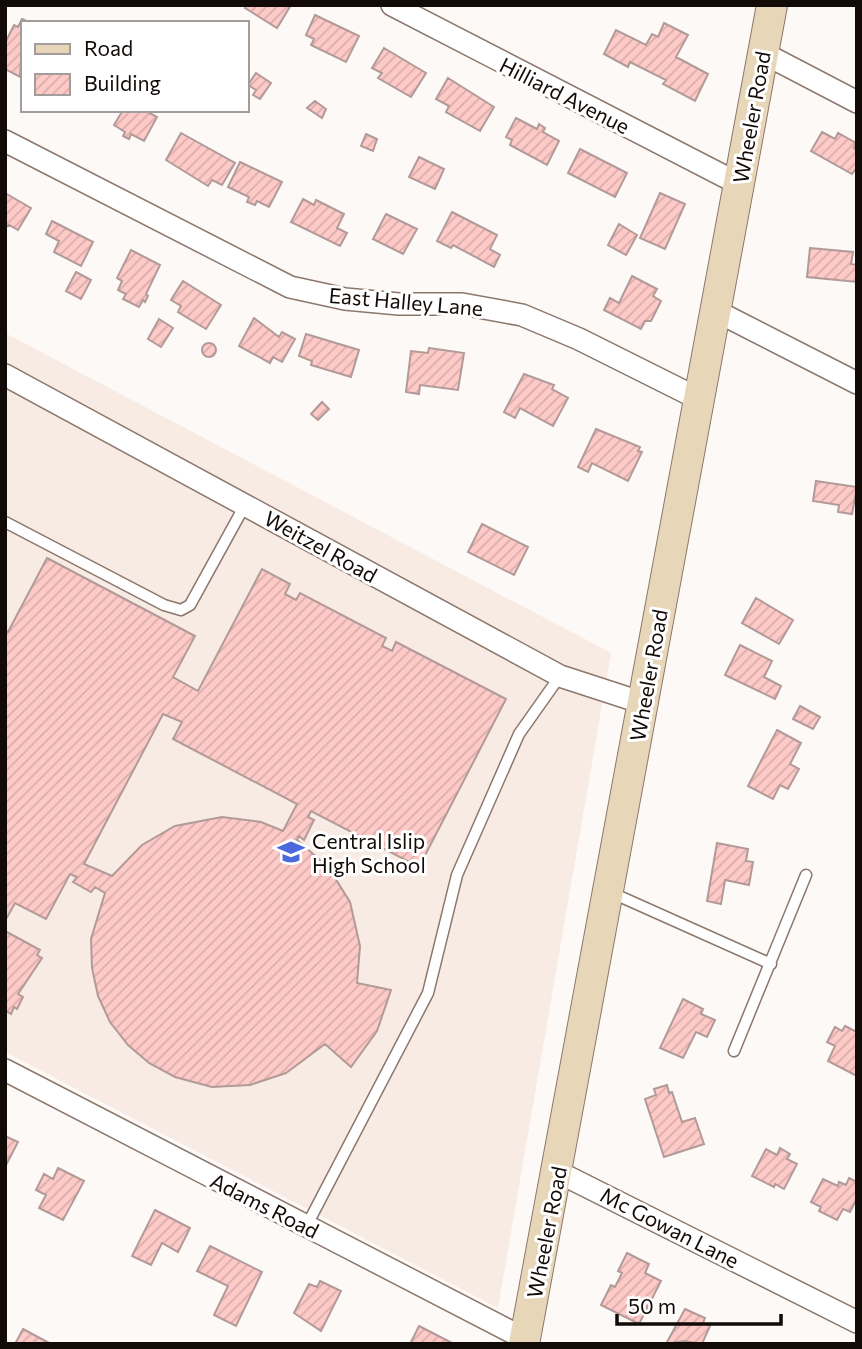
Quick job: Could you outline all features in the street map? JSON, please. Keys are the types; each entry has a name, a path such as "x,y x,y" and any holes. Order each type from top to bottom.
{"main road":[{"name":"Wheeler Road","path":"524,1342 558,1172 697,398 716,311 772,5"}],"street":[{"name":"Hilliard Avenue","path":"391,5 739,184"},
{"path":"763,53 857,102"},
{"name":"East Halley Lane","path":"5,141 290,287 345,299 399,304 462,304 522,315 697,398"},
{"path":"716,311 857,383"},
{"name":"Weitzel Road","path":"5,375 560,677 643,703"},
{"name":"Adams Road","path":"5,1070 524,1342"},
{"name":"Mc Gowan Lane","path":"558,1172 857,1322"}],"lane":[{"path":"5,522 164,605 181,610 190,605 245,505"},
{"path":"306,1227 428,993 457,875 519,734 560,677"},
{"path":"734,1051 806,875"},
{"path":"607,891 771,964"}],"shaded area":[{"name":"Central Islip High School","path":"5,333 611,653 498,1308 5,1052"}],"building":[{"path":"247,5 291,5 277,28 245,8"},
{"path":"315,15 359,36 346,62 311,45 314,39 306,35"},
{"path":"21,21 20,77 5,69 5,43 14,25 18,27"},
{"path":"664,23 688,35 676,57 708,74 695,101 663,84 666,80 630,62 628,67 604,54 616,30 646,45 652,34 658,37"},
{"path":"384,48 426,73 411,97 378,78 382,73 372,68"},
{"path":"256,73 271,83 260,99 253,95 256,90 248,85"},
{"path":"448,78 494,107 480,131 446,112 449,106 436,99"},
{"path":"315,101 326,109 322,118 307,108"},
{"path":"122,112 148,112 157,117 144,141 131,134 129,139 123,136 125,132 114,125"},
{"path":"516,118 537,129 539,124 545,128 543,132 559,141 547,165 510,145 512,140 506,137"},
{"path":"822,132 835,139 838,133 856,143 854,148 857,150 857,167 852,174 811,151"},
{"path":"181,133 235,163 222,185 212,180 208,186 166,160"},
{"path":"366,134 377,139 373,151 361,146"},
{"path":"580,149 627,173 615,197 568,173"},
{"path":"419,157 444,169 435,189 409,177"},
{"path":"240,162 282,182 269,207 257,201 255,205 247,202 249,197 228,187"},
{"path":"5,193 31,208 18,230 9,225 5,228"},
{"path":"660,193 685,204 665,249 640,238"},
{"path":"303,199 314,205 316,200 344,214 337,228 347,233 340,246 291,222"},
{"path":"452,212 497,235 490,249 500,255 494,267 453,245 451,248 437,241"},
{"path":"386,214 417,229 403,254 373,239"},
{"path":"52,221 93,242 81,266 54,252 59,241 46,234"},
{"path":"619,224 637,235 626,255 608,245"},
{"path":"810,248 853,252 851,264 857,265 857,282 807,277"},
{"path":"131,250 160,265 145,302 143,300 139,307 123,299 126,294 118,290 122,281 117,278"},
{"path":"76,272 91,280 81,299 66,291"},
{"path":"632,276 657,289 653,296 661,301 651,321 645,321 641,329 604,310 610,298 619,303"},
{"path":"183,281 221,305 206,329 178,312 181,306 171,300"},
{"path":"254,318 279,337 282,332 295,339 282,362 273,357 270,363 239,346"},
{"path":"159,319 173,328 161,347 148,339"},
{"path":"306,334 359,350 351,377 311,365 312,361 299,356"},
{"path":"209,343 214,345 214,355 209,357 204,355 202,350 204,345"},
{"path":"429,348 464,353 458,390 420,385 419,394 406,392 411,351 428,353"},
{"path":"524,374 554,385 552,389 568,398 553,426 520,408 515,418 504,412"},
{"path":"322,402 329,409 318,420 311,414"},
{"path":"596,429 640,447 638,451 642,452 628,481 592,463 588,472 578,467"},
{"path":"816,481 857,487 852,514 838,512 839,505 813,501"},
{"path":"482,524 528,547 514,575 468,552"},
{"path":"47,558 195,636 173,677 198,691 262,569 290,584 285,594 296,600 300,593 386,638 382,646 392,651 396,642 506,699 419,867 311,811 308,817 314,820 304,840 299,836 297,840 328,867 350,902 360,946 357,983 391,990 377,1031 351,1067 325,1044 286,1073 250,1085 212,1087 175,1077 149,1063 128,1045 110,1022 98,996 92,968 91,939 105,893 95,887 91,892 73,882 77,877 70,874 46,919 15,903 5,921 5,630 8,632","holes":["163,714 182,722 173,739 297,804 283,831 261,822 222,817 175,826 142,845 112,876 84,864"]},
{"path":"756,598 793,620 779,644 742,623"},
{"path":"740,645 772,661 764,677 781,686 775,699 725,675"},
{"path":"800,706 820,717 813,729 793,719"},
{"path":"777,730 801,743 790,764 799,769 788,789 780,785 773,799 748,786"},
{"path":"717,843 748,849 746,861 753,862 749,885 725,880 721,904 707,901"},
{"path":"5,931 40,950 37,955 42,958 18,994 23,997 11,1014 6,1011 5,1014"},
{"path":"683,999 703,1009 701,1014 715,1020 707,1037 696,1032 683,1058 660,1048"},
{"path":"845,1026 857,1032 857,1076 828,1061 835,1046 827,1042 835,1027 842,1031"},
{"path":"667,1085 682,1122 695,1118 704,1144 664,1157 645,1099 656,1095 654,1089"},
{"path":"5,1136 18,1142 5,1167"},
{"path":"780,1148 790,1154 787,1159 797,1164 784,1189 752,1176 766,1149 777,1155"},
{"path":"58,1168 84,1181 63,1220 39,1208 46,1195 36,1190 44,1174 53,1179"},
{"path":"849,1178 857,1182 857,1198 850,1212 843,1209 837,1220 819,1211 821,1207 811,1202 823,1179 838,1186 839,1182 846,1185"},
{"path":"155,1210 190,1228 178,1252 162,1243 151,1265 132,1256"},
{"path":"210,1246 262,1272 236,1326 214,1315 228,1286 197,1271"},
{"path":"627,1253 649,1264 645,1273 661,1281 639,1324 601,1305 611,1285 615,1287 622,1273 618,1271"},
{"path":"320,1281 341,1291 321,1331 294,1313 309,1284 317,1287"},
{"path":"685,1309 705,1318 703,1323 710,1326 702,1344 684,1341 666,1344"},
{"path":"419,1326 454,1344 410,1344"},
{"path":"23,1329 51,1344 15,1344"}],"place":[{"name":"Central Islip High School","path":"291,852"}]}
